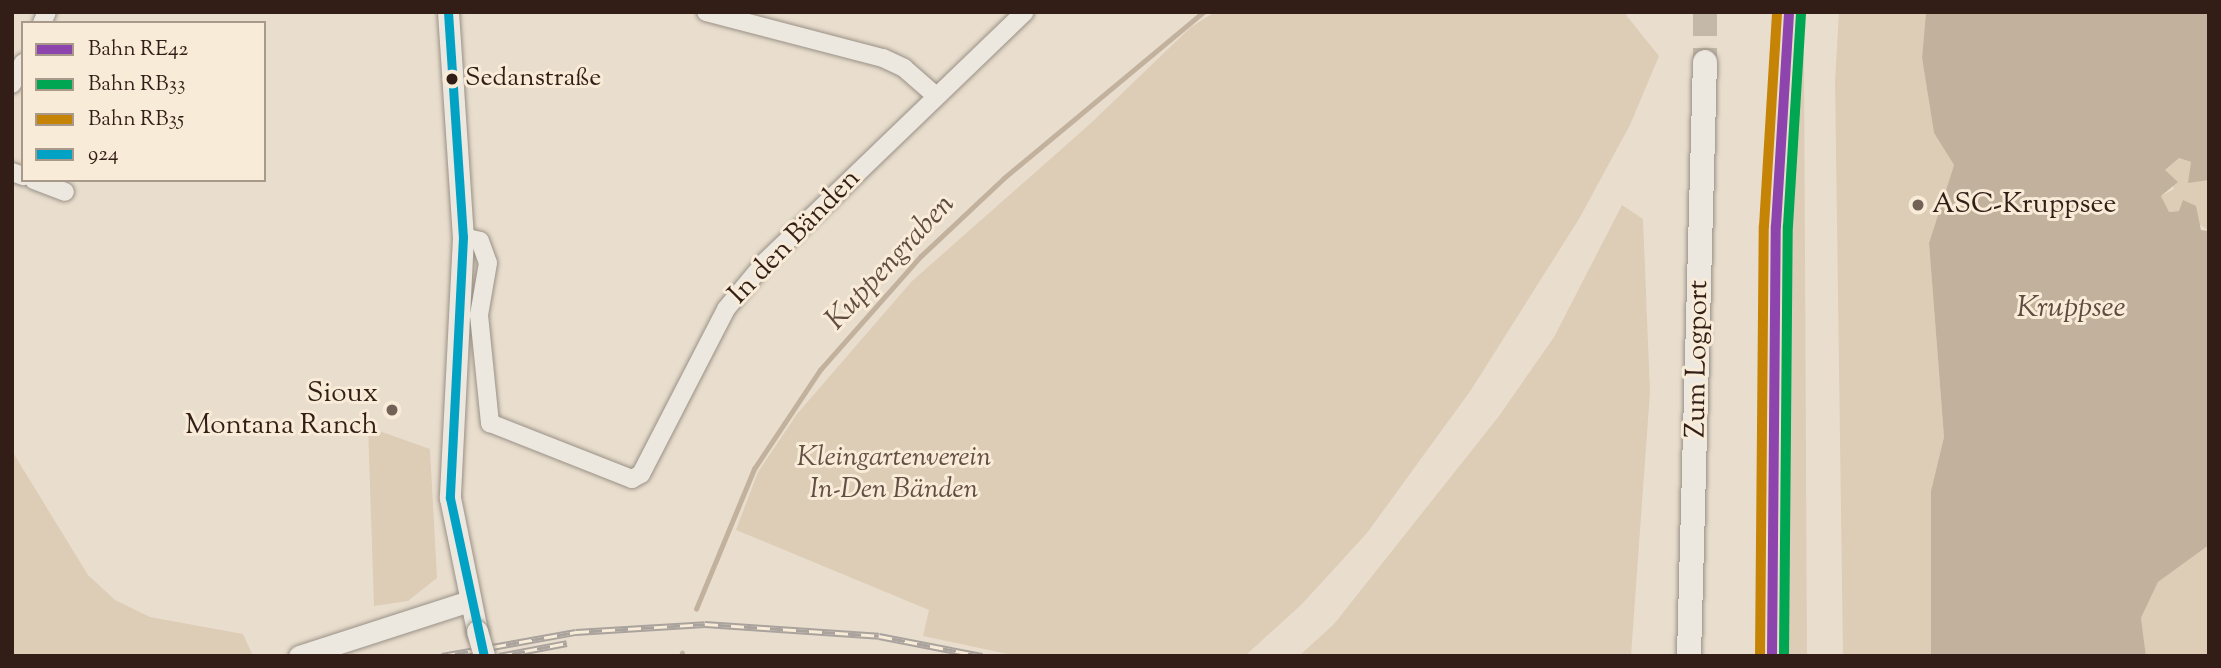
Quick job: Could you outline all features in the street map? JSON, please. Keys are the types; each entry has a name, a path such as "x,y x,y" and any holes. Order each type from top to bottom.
{"main road":[{"name":"Zum Logport","path":"1689,656 1705,62"}],"street":[{"path":"447,12 463,237 450,498 469,601 484,656"},
{"path":"706,12 883,58 904,68 936,96"},
{"name":"In den Bänden","path":"463,237 480,241 488,263 479,315 491,423 632,480 641,474 726,309 765,261 1015,16"},
{"path":"12,84 21,66"},
{"path":"39,182 65,192"},
{"path":"299,656 469,601"}],"green space":[{"name":"Kleingartenverein In-Den Bänden","path":"1215,12 1628,12 1626,15 1659,56 1630,125 1579,219 1471,390 1367,533 1302,604 1245,656 1017,656 923,636 929,610 736,530 758,472 797,414 912,281 1091,123 1191,27"},
{"path":"1839,12 1926,12 1922,58 1934,133 1954,165 1929,243 1944,437 1931,492 1931,656 1843,656 1835,81"},
{"path":"1796,53 1804,53 1807,656 1788,656 1789,177"},
{"path":"2179,158 2191,162 2209,180 2209,231 2179,211 2168,212 2161,196 2174,189 2165,170"},
{"path":"1622,205 1643,219 1650,392 1631,656 1299,656 1334,624 1499,416 1554,337"},
{"path":"368,427 430,449 437,578 408,601 374,606"},
{"path":"12,451 88,575 115,600 150,617 243,634 253,656 12,656"},
{"path":"2209,545 2209,656 2146,656 2141,618 2158,582"}],"water":[{"name":"Kruppsee","path":"1926,12 2209,12 2209,180 2188,183 2191,162 2179,158 2165,170 2178,182 2161,196 2169,212 2179,211 2183,200 2196,206 2201,230 2209,231 2209,545 2158,582 2141,618 2146,656 1931,656 1931,491 1944,437 1929,243 1954,165 1934,133 1922,58"}],"waterway":[{"name":"Kuppengraben","path":"696,609 754,469 820,370 921,256 1004,178 1203,12"}],"tunnel":[{"path":"1705,12 1705,62"}],"railway":[{"path":"442,656 576,632 705,624 879,636 982,656"},
{"path":"499,656 567,643"}],"rail line":[{"name":"RB35","path":"1760,656 1764,226 1777,12"},
{"name":"RE42","path":"1772,656 1776,226 1789,12"},
{"name":"RB33","path":"1784,656 1788,226 1801,13"}],"transit line":[{"name":"924","path":"448,12 463,237 450,498 484,656"}],"place":[{"name":"Sedanstraße","path":"452,79"},
{"name":"ASC-Kruppsee","path":"1918,205"},
{"name":"Sioux Montana Ranch","path":"392,410"}]}
